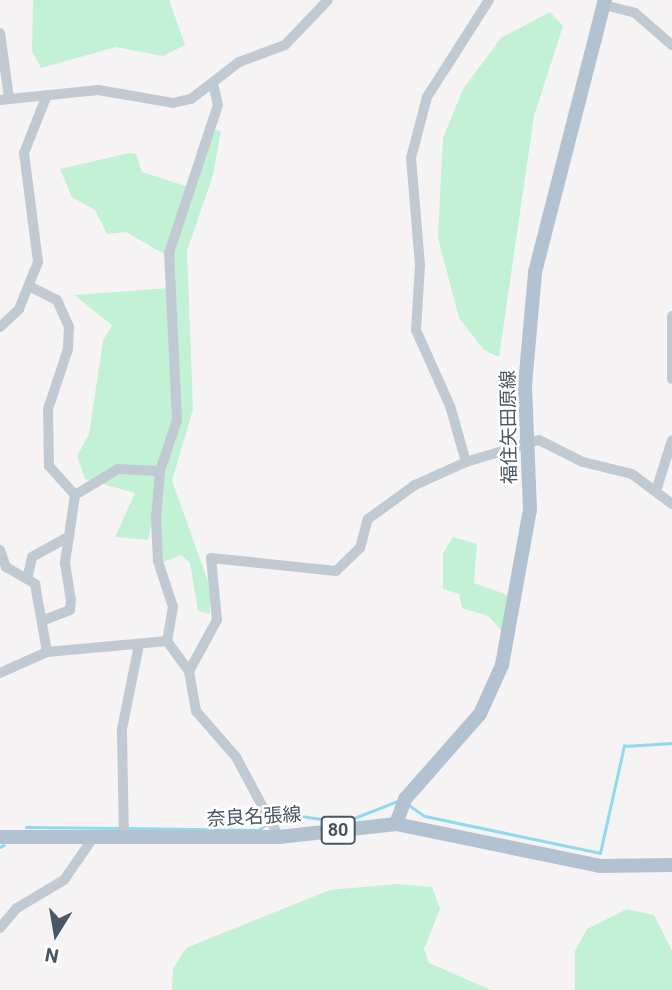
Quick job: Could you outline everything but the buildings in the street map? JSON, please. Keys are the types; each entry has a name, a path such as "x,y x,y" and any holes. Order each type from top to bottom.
{"main road":[{"name":"福住矢田原線","path":"396,824 403,801 480,714 499,673 528,534 527,443 535,272 605,2"},
{"name":"奈良名張線","path":"0,837 279,837 396,824 600,866 672,865"}],"street":[{"path":"0,33 5,99 98,89 173,103 214,87 239,62 285,45 328,0"},
{"path":"466,462 450,406 416,330 420,265 411,161 427,97 489,0"},
{"path":"605,2 635,13 672,45"},
{"path":"214,87 218,105 189,208 170,244 177,420 160,471 158,561 173,607 167,641 189,671 195,712 236,757 279,837"},
{"path":"0,327 19,309 38,253 24,153 47,95"},
{"path":"29,286 57,300 69,327 68,349 48,409 49,466 75,495 65,563 70,610 44,620"},
{"path":"672,316 672,379"},
{"path":"656,491 672,440"},
{"path":"189,671 217,620 211,558 336,571 360,548 368,519 415,485 466,462 515,452 527,443 550,444 583,462 632,474 672,504"},
{"path":"75,495 118,469 160,471"},
{"path":"47,652 44,620 28,575 32,557 70,536"},
{"path":"0,550 6,567 19,577 28,575"},
{"path":"0,673 47,652 167,641"},
{"path":"124,838 122,729 139,645"},
{"path":"0,928 16,908 65,880 93,838"}],"green space":[{"path":"33,0 169,0 185,45 163,56 116,47 41,68 32,51"},
{"path":"550,12 563,26 534,116 499,357 484,350 459,318 438,238 443,138 463,89 501,38"},
{"path":"214,129 221,131 213,175 187,251 193,409 172,481 210,587 210,614 198,611 190,563 181,555 163,562 160,529 151,527 148,540 115,537 135,493 85,479 77,456 89,434 103,341 112,325 74,295 170,288 173,259 126,232 107,234 95,210 72,197 60,169 130,153 136,154 142,172 195,189"},
{"path":"453,537 477,544 474,583 510,596 503,632 488,616 462,608 459,594 443,589 443,553"},
{"path":"396,884 432,887 440,909 424,949 429,963 491,990 172,990 173,969 186,948 330,890"},
{"path":"627,909 654,915 672,951 672,990 575,990 575,951 587,929"}],"waterway":[{"path":"409,805 425,816 600,853 624,746 672,743"},
{"path":"275,819 293,815 344,822 400,800"},
{"path":"127,828 258,830 269,823"},
{"path":"26,827 121,828"},
{"path":"0,847 4,845"}]}
